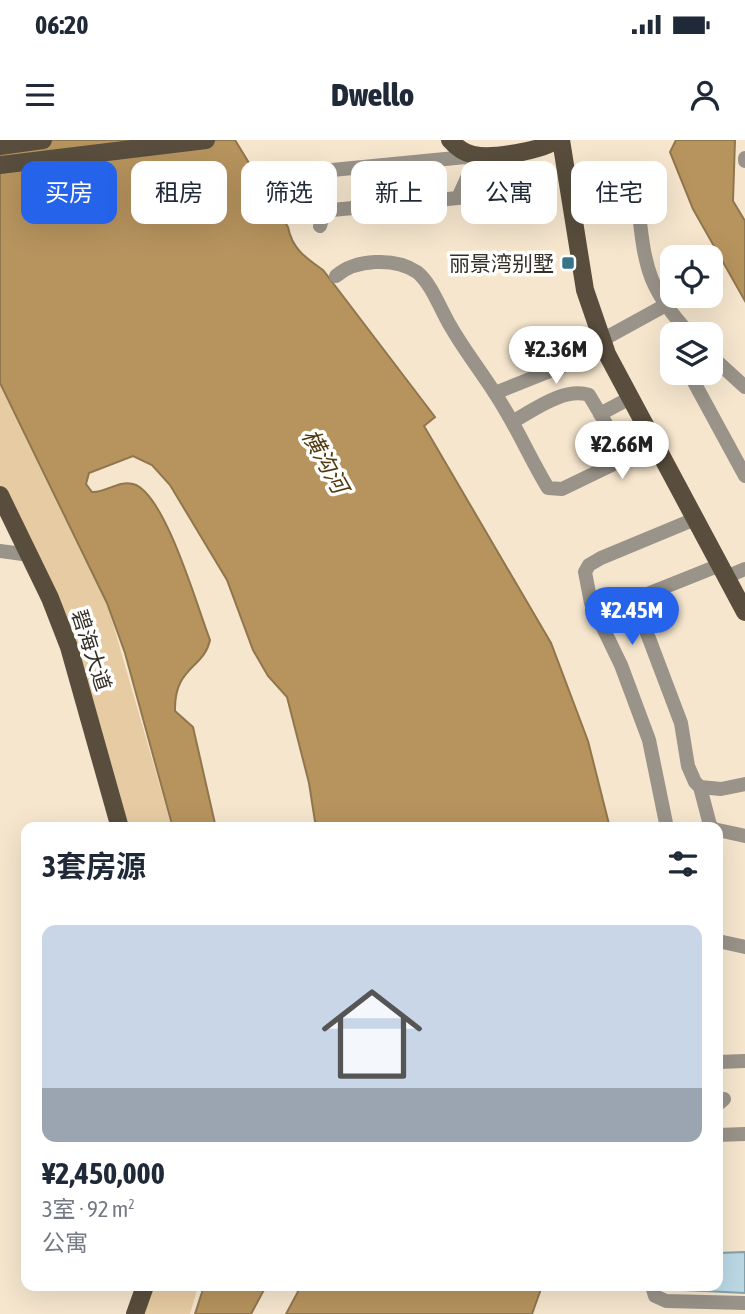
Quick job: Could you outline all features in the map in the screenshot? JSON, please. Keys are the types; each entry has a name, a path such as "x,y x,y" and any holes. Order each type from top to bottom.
{"main road":[{"path":"0,146 43,140"},
{"path":"0,165 206,140"},
{"path":"450,140 458,148 477,156 541,149 558,140 586,290 603,344 745,612"},
{"name":"碧海大道","path":"0,495 69,647 118,822"},
{"name":"碧海大道","path":"0,508 26,554 64,650 112,822"},
{"path":"133,1314 140,1291"}],"street":[{"path":"320,226 324,213 332,210 458,198 477,156 337,170"},
{"path":"640,224 645,265 660,297"},
{"path":"336,276 349,266 364,263 395,264 420,274 468,356 495,393 548,488 562,489 620,461 621,449 589,395 579,391 512,422"},
{"path":"495,393 603,344 661,308"},
{"path":"666,308 679,322"},
{"path":"723,367 745,387"},
{"path":"696,385 745,476"},
{"path":"600,414 630,398"},
{"path":"666,822 649,740 621,666 591,603 585,572 589,565 601,558 695,519"},
{"path":"0,551 26,554"},
{"path":"711,822 703,806 700,788 691,774 681,723 642,620 635,612 634,601 648,593 723,571 745,569"},
{"path":"700,788 721,789 745,785"},
{"path":"723,831 745,836"},
{"path":"723,943 745,947"},
{"path":"723,1062 745,1061"},
{"path":"723,1135 745,1134"},
{"path":"654,1291 655,1296 666,1301 745,1303"}],"shaded area":[{"path":"0,385 107,603 170,822 118,822 86,703 0,494"},
{"path":"140,1291 197,1291 190,1314 133,1314"}],"water":[{"name":"横沟河","path":"0,140 235,140 248,161 241,161 241,224 286,224 296,247 323,270 435,417 424,426 551,643 588,741 608,822 315,822 309,783 287,697 268,676 253,650 227,580 170,485 152,465 133,456 89,473 86,484 92,492 128,483 145,492 157,508 179,554 210,640 207,650 179,685 175,711 193,727 215,822 171,822 125,653 107,603 0,383"},
{"path":"676,140 735,140 733,201 745,221 745,301 723,262 723,245 713,245 693,209 670,152"},
{"path":"202,1291 263,1291 251,1314 195,1314"},
{"path":"298,1291 540,1291 532,1314 286,1314"}],"building":[{"path":"745,1252 745,1293 704,1291 723,1291 723,1253"}],"place":[{"name":"丽景湾别墅","path":"568,263"}]}
